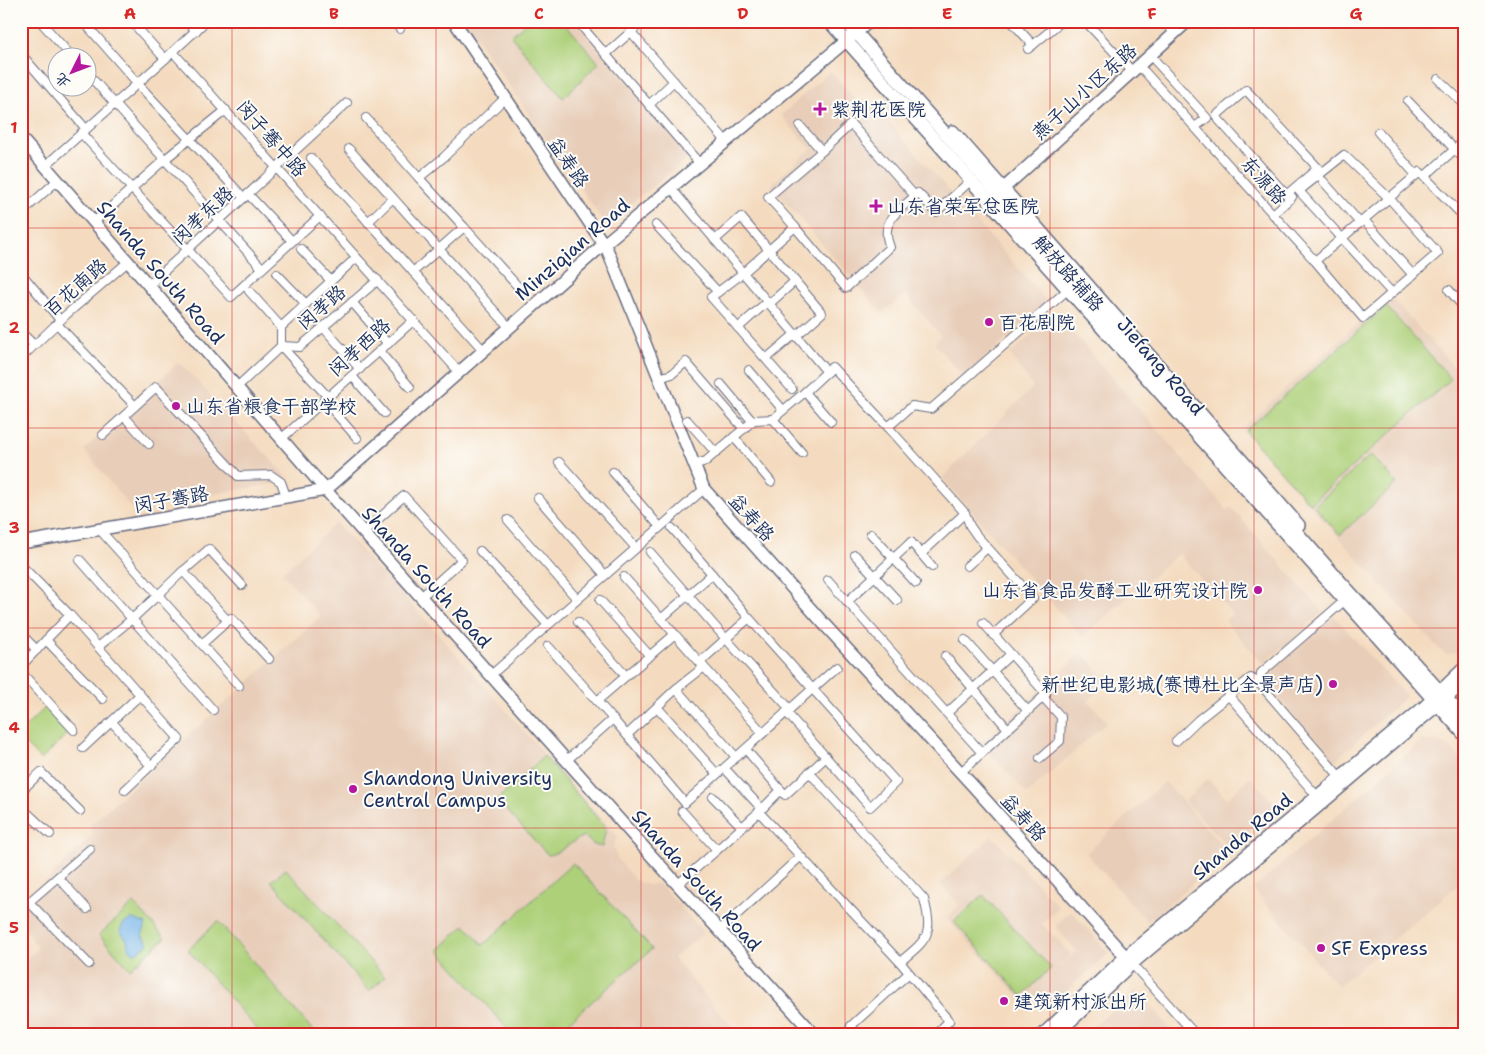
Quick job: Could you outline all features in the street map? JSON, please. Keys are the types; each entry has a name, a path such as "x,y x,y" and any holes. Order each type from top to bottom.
{"main road":[{"name":"Jiefang Road","path":"829,21 854,29 940,135 1439,698 1465,735"},
{"name":"Jiefang Road","path":"1329,576 1344,601 1439,698 1465,719"}],"street":[{"path":"40,21 64,48"},
{"path":"83,21 139,85 190,139 292,241"},
{"path":"131,21 165,59"},
{"path":"187,21 196,31"},
{"path":"46,165 139,85 206,21"},
{"path":"393,21 400,29"},
{"name":"益寿路","path":"454,21 604,244 704,489 961,772 1128,960"},
{"path":"577,21 700,164"},
{"path":"606,54 643,21"},
{"name":"Minziqian Road","path":"326,490 604,244 700,164 854,29 870,21"},
{"path":"1011,21 1030,47 1061,22"},
{"name":"东源路","path":"1085,21 1195,127 1315,261 1363,318 1392,293"},
{"path":"1163,21 1175,33"},
{"name":"燕子山小区东路","path":"1003,189 1188,21"},
{"path":"631,32 726,141"},
{"name":"闵子骞中路","path":"173,52 460,373"},
{"path":"21,54 132,189 231,297 320,216"},
{"path":"1150,55 1206,118 1195,127"},
{"path":"1438,79 1465,105"},
{"path":"649,105 674,81"},
{"path":"98,85 262,268"},
{"path":"1273,214 1318,168 1246,90 1217,115 1288,197"},
{"path":"419,178 444,157 505,98"},
{"path":"1408,101 1465,160"},
{"name":"闵孝东路","path":"149,285 347,103"},
{"path":"94,222 164,160 226,110"},
{"path":"366,118 521,290"},
{"path":"915,196 851,124 768,197 846,288 890,247 887,240 889,220 915,196 918,193 936,212 967,184"},
{"path":"800,126 822,151"},
{"path":"1378,132 1416,175"},
{"name":"解放路辅路","path":"940,135 967,184 1064,293 1329,576"},
{"name":"解放路辅路","path":"940,135 1003,189 1329,576"},
{"name":"Shanda South Road","path":"21,138 326,490 566,761 814,1034"},
{"path":"1424,176 1465,140"},
{"path":"349,149 509,327"},
{"path":"1288,197 1299,191 1344,155 1389,198 1438,253 1392,293 1299,191"},
{"path":"311,158 484,351"},
{"path":"1315,261 1420,172 1465,218"},
{"path":"21,213 58,180"},
{"path":"1323,181 1413,275"},
{"path":"671,188 827,372"},
{"path":"368,222 393,198"},
{"path":"715,240 741,218 822,313 766,359"},
{"path":"656,224 718,292"},
{"path":"413,272 464,227"},
{"path":"792,389 711,297 743,273 795,227"},
{"path":"301,248 331,281"},
{"path":"281,327 356,258"},
{"name":"百花南路","path":"21,358 128,262"},
{"path":"21,273 59,322 135,406"},
{"path":"277,274 306,304"},
{"name":"闵孝路","path":"237,387 282,346 300,347 378,280"},
{"path":"738,328 795,281"},
{"path":"1449,290 1465,309"},
{"path":"249,291 281,327 282,346 357,438"},
{"path":"888,427 912,406 931,409 1064,293"},
{"path":"352,302 388,344"},
{"name":"闵孝西路","path":"281,438 414,320"},
{"path":"323,327 360,369"},
{"path":"21,332 34,345"},
{"path":"380,351 410,386"},
{"path":"1465,353 1463,355 1465,357"},
{"path":"659,378 672,374 686,362 744,429"},
{"path":"694,465 706,461 752,421 773,419 832,367 966,513 970,526 987,548 1033,598 993,635"},
{"path":"749,370 784,410"},
{"path":"352,376 384,413"},
{"path":"722,384 752,421"},
{"path":"103,435 156,387 238,476 271,475 281,482 286,496"},
{"path":"805,392 831,422"},
{"path":"124,416 149,444"},
{"path":"773,419 802,453"},
{"path":"688,420 716,452"},
{"path":"734,437 771,482"},
{"path":"558,462 636,548"},
{"path":"613,472 660,527"},
{"path":"491,675 704,489"},
{"name":"闵子骞路","path":"21,543 326,490"},
{"path":"364,532 404,496 462,560 421,597"},
{"path":"538,498 605,575"},
{"path":"922,554 966,513"},
{"path":"508,520 577,599"},
{"path":"650,552 870,806 896,782 749,618 672,528"},
{"path":"99,529 239,686"},
{"path":"871,534 916,583"},
{"path":"847,602 911,542 932,567"},
{"path":"967,566 987,548"},
{"path":"98,647 132,619 209,549 242,585"},
{"path":"480,550 548,625"},
{"path":"855,555 898,600"},
{"path":"80,560 213,710"},
{"path":"21,565 98,647 179,740 125,790"},
{"path":"182,573 183,571 228,621"},
{"path":"661,619 687,594 712,574"},
{"path":"624,577 763,733"},
{"path":"828,580 982,753"},
{"path":"600,600 650,656"},
{"path":"1260,684 1261,673 1344,601"},
{"path":"21,666 70,616"},
{"path":"202,644 231,618 269,659"},
{"path":"627,735 749,618"},
{"path":"578,622 626,676"},
{"path":"961,772 1046,694 983,623"},
{"path":"21,634 37,650"},
{"path":"597,701 675,634"},
{"path":"46,640 103,699"},
{"path":"965,640 1028,711"},
{"path":"548,646 685,803 837,667"},
{"path":"947,713 1011,654"},
{"path":"946,656 1008,729"},
{"name":"Shanda Road","path":"1057,1034 1128,960 1427,715 1465,667"},
{"path":"21,672 74,730"},
{"path":"1176,741 1251,678 1260,684 1340,778"},
{"name":"Shanda Road","path":"1043,1034 1317,796 1439,698 1465,682"},
{"path":"676,690 736,757"},
{"path":"84,748 140,695"},
{"path":"1229,696 1317,796"},
{"path":"1040,758 1060,740 1062,717 1043,698"},
{"path":"657,707 717,774"},
{"path":"566,761 613,719"},
{"path":"112,722 151,766"},
{"path":"748,752 785,795 826,757"},
{"path":"21,791 41,772 80,811"},
{"path":"728,772 800,857 900,962 949,1021 936,1034"},
{"path":"809,772 924,899 929,929 922,944 900,962"},
{"path":"678,885 781,790"},
{"path":"713,797 742,827"},
{"path":"21,807 50,834"},
{"path":"682,811 716,850"},
{"path":"90,849 29,902 90,964"},
{"path":"719,930 800,857"},
{"path":"58,877 87,909"},
{"path":"1128,960 1195,1034"},
{"path":"857,1034 851,1026 909,973"}],"shaded area":[{"path":"465,21 574,21 692,155 605,224"},
{"name":"山东省荣军总医院","path":"830,71 860,104 867,98 1048,302 964,377 934,343 941,336 905,294 882,313 771,185 839,123 810,148 781,115"},
{"path":"1389,295 1465,379 1465,646 1457,653 1446,654 1440,650 1241,429"},
{"path":"1056,313 1227,510 1231,507 1323,612 1263,664 1225,621 1232,614 1179,554 1187,546 1082,637 942,478 1033,387 1010,354"},
{"name":"山东省粮食干部学校","path":"179,362 291,481 131,508 84,450"},
{"name":"Shandong University Central Campus","path":"336,523 388,581 390,580 617,836 613,847 618,860 635,880 648,885 659,883 704,933 673,958 738,1034 21,1034 21,963 38,948 21,923 21,907 93,834 89,826 321,616 282,573"},
{"path":"1334,616 1406,696 1332,763 1264,680 1264,676"},
{"path":"1082,653 1109,682 1088,701 1107,722 1027,794 981,744"},
{"path":"1422,741 1448,745 1465,763 1465,879 1338,986 1253,889"},
{"path":"1250,777 1278,807 1231,850 1185,801 1208,779 1227,799"},
{"path":"1165,782 1228,852 1148,922 1086,853"},
{"path":"992,836 1059,907 1042,924 1071,954 1052,973 1077,951 1055,926 1071,911 1109,953 1047,1009 1031,992 1022,1000 946,918 960,905 940,884"},
{"path":"1137,990 1175,1034 1083,1034"}],"green space":[{"path":"527,21 563,21 599,63 563,98 511,36"},
{"path":"1386,306 1451,379 1310,504 1245,431"},
{"path":"1371,455 1397,483 1340,535 1314,506"},
{"path":"47,706 69,732 41,760 21,740 21,731"},
{"path":"544,756 606,828 602,847 594,845 584,836 557,852 548,855 497,800"},
{"path":"573,863 652,949 555,1034 512,1034 438,950 465,925 483,945"},
{"path":"286,869 385,977 369,991 271,881"},
{"path":"983,895 1051,968 1022,996 954,922"},
{"path":"134,903 165,938 130,969 99,935"},
{"path":"218,921 314,1034 261,1034 188,950"}],"water":[{"path":"133,919 146,924 142,936 148,944 138,952 133,953 120,931 123,924"}],"place":[{"name":"紫荆花医院","path":"820,109"},
{"name":"山东省荣军总医院","path":"876,206"},
{"name":"百花剧院","path":"989,322"},
{"name":"山东省粮食干部学校","path":"176,406"},
{"name":"山东省食品发酵工业研究设计院","path":"1258,590"},
{"name":"新世纪电影城(赛博杜比全景声店)","path":"1333,684"},
{"name":"Shandong University Central Campus","path":"353,789"},
{"name":"SF Express","path":"1321,948"},
{"name":"建筑新村派出所","path":"1004,1001"}]}
